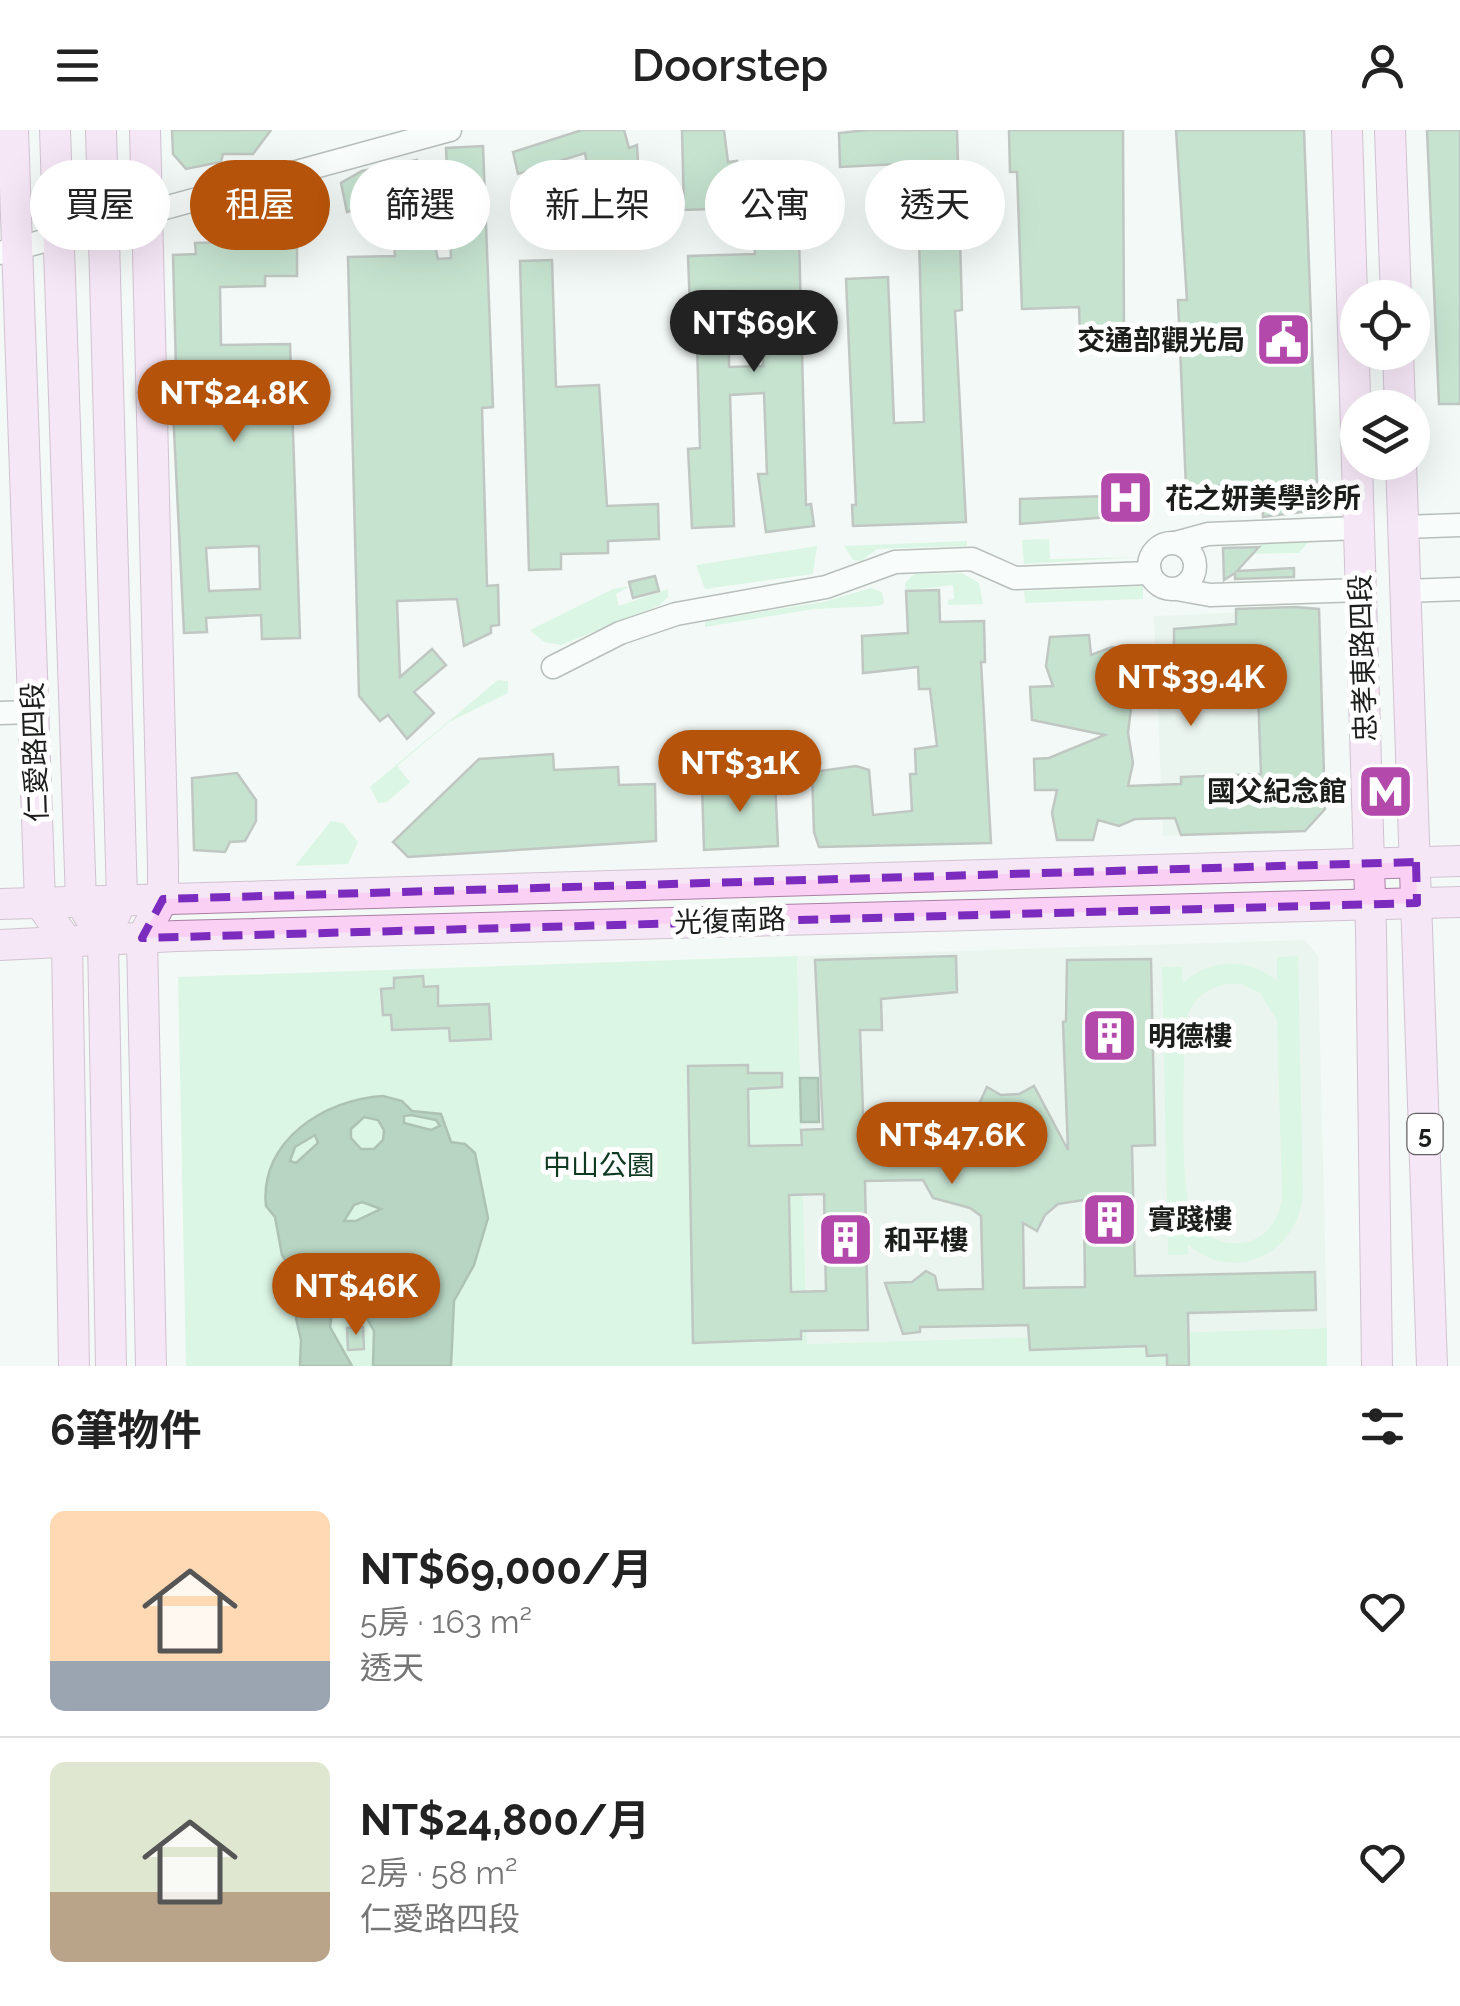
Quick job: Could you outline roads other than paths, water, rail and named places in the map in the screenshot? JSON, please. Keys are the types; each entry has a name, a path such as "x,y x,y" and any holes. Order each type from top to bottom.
{"main road":[{"name":"仁愛路四段","path":"13,130 8,252 34,712 40,903"},
{"name":"仁愛路四段","path":"55,130 56,160"},
{"name":"仁愛路四段","path":"101,130 102,160"},
{"path":"145,130 146,160"},
{"name":"忠孝東路四段","path":"1347,130 1370,904 1377,1366"},
{"path":"1390,130 1395,280"},
{"name":"仁愛路四段","path":"58,250 80,902 103,940"},
{"name":"仁愛路四段","path":"105,250 122,900 103,940 112,1366"},
{"path":"148,250 163,899 142,938 150,1366"},
{"name":"忠孝東路四段","path":"1402,480 1432,1366"},
{"name":"光復南路","path":"0,904 1460,862"},
{"name":"光復南路","path":"0,945 1460,902"},
{"path":"40,903 67,942 74,1366"}],"street":[{"path":"170,209 450,130"},
{"path":"1404,527 1460,526"},
{"path":"1150,573 1154,552 1208,534 1359,528"},
{"path":"1175,543 1189,550 1195,565 1190,580 1177,589"},
{"path":"553,667 620,632 676,614 826,588 896,562 972,560 1015,578 1150,573 1162,586 1210,595 1361,590"},
{"path":"1406,591 1460,589"},
{"path":"0,713 34,712"}],"place":[{"name":"交通部觀光局","path":"1284,340"},
{"name":"花之妍美學診所","path":"1126,498"},
{"name":"國父紀念館","path":"1386,791"},
{"name":"明德樓","path":"1109,1036"},
{"name":"實踐樓","path":"1109,1219"},
{"name":"和平樓","path":"845,1240"}],"park label":[{"name":"中山公園","path":"599,1165"}]}
